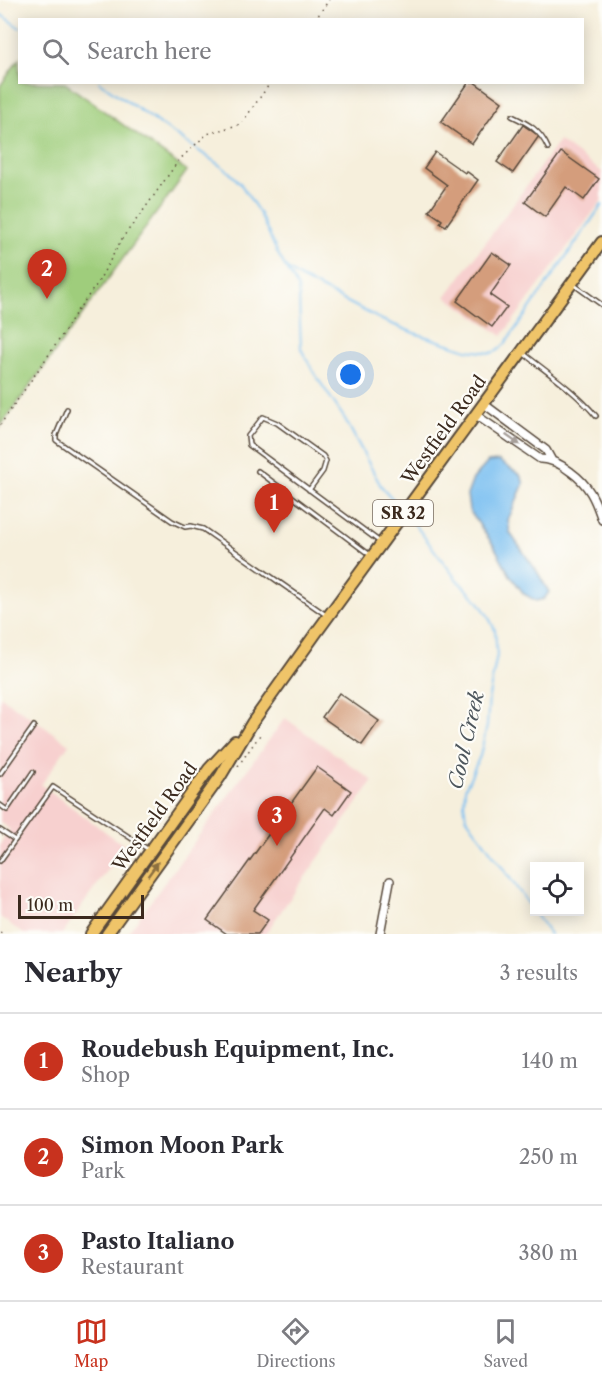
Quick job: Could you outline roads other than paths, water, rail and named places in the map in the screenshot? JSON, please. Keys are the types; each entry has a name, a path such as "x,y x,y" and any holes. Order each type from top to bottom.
{"main road":[{"name":"SR 32","path":"572,283 602,242"},
{"name":"Westfield Road","path":"107,934 220,777 252,723 328,616 572,283"},
{"name":"Westfield Road","path":"91,934 209,769 252,723"}],"street":[{"path":"484,405 546,450 551,459 581,480 593,497 602,520"},
{"path":"476,415 540,459 551,459"},
{"path":"380,934 390,881"}],"lane":[{"path":"512,116 543,136 548,148"},
{"path":"572,283 602,305"},
{"path":"521,352 584,402 596,416"},
{"path":"68,409 56,435 56,440 172,521 185,527 203,529 328,616"},
{"path":"309,490 323,471 326,461 323,456 277,423 263,417 248,436 249,445 309,490 381,543"},
{"path":"258,471 371,556"},
{"path":"0,774 34,726"},
{"path":"0,805 7,810 33,772"},
{"path":"0,861 53,787 150,851"},
{"path":"0,831 15,840"}],"water":[{"path":"499,461 520,475 524,483 508,520 510,533 549,592 544,599 536,601 524,594 469,510 467,495 473,479 488,462"}],"waterway":[{"path":"0,14 18,27"},
{"path":"102,84 228,171 240,183 260,214 286,268 382,320 467,350 491,353 505,344 602,205"},
{"name":"Cool Creek","path":"287,269 298,288 301,349 345,419 381,486 398,505"},
{"name":"Cool Creek","path":"410,518 457,580 478,601 495,630 497,655 489,696 487,726 480,756 465,789 466,817 550,934"}],"place":[{"name":"Simon Moon Park","path":"47,299"},
{"name":"Roudebush Equipment, Inc.","path":"274,533"},
{"name":"Pasto Italiano","path":"277,846"}]}
